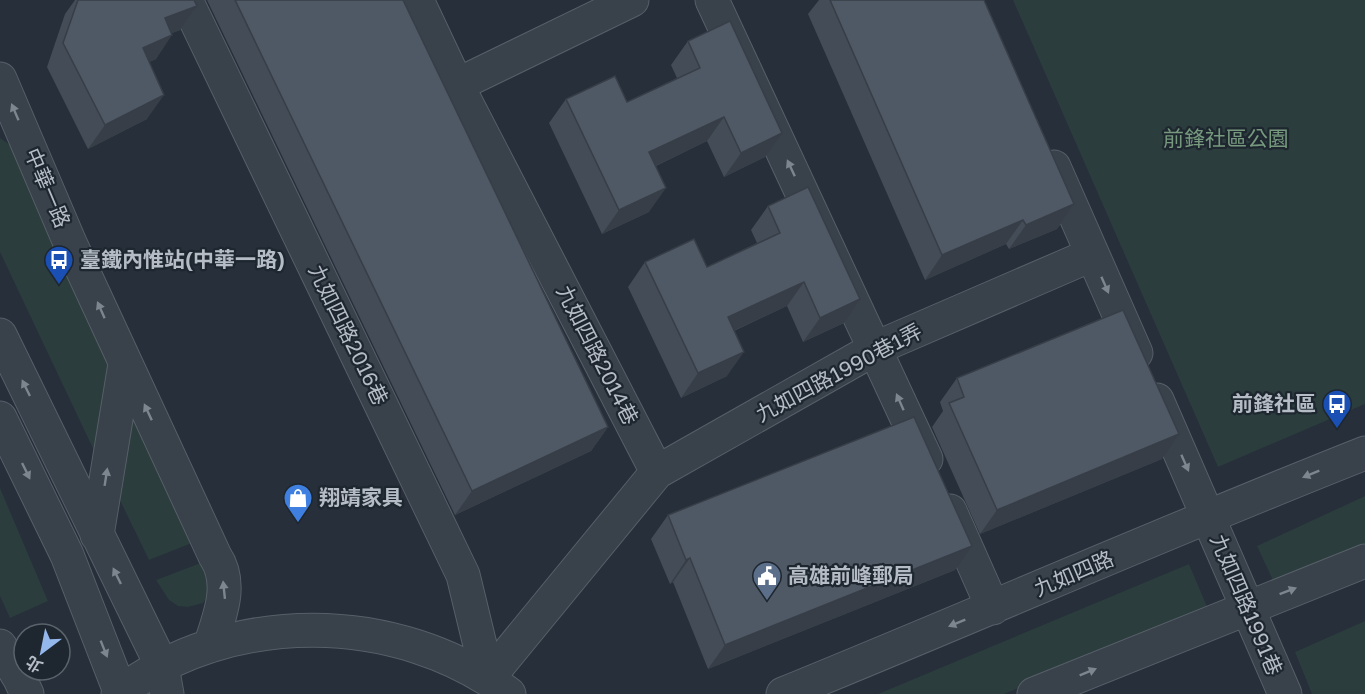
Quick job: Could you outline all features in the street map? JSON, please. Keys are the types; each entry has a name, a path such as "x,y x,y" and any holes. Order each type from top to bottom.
{"street":[{"name":"九如四路2016巷","path":"186,0 463,575 499,686"},
{"name":"九如四路2014巷","path":"417,0 457,85 657,472"},
{"path":"457,85 632,0"},
{"path":"712,0 876,348 993,608"},
{"name":"中華一路","path":"0,78 70,243 221,565 225,601 210,646"},
{"name":"九如四路1991巷","path":"1041,138 1285,694"},
{"name":"九如四路1990巷1弄","path":"657,472 876,348 1092,255"},
{"path":"0,335 164,680"},
{"path":"97,535 125,364"},
{"path":"0,418 67,555 120,693 164,680 210,646 266,633 324,630 381,636 436,652 499,686 657,472"},
{"name":"九如四路","path":"783,694 993,608 1208,515 1365,453"},
{"path":"1034,694 1365,561"},
{"path":"0,646 21,679 27,694"}],"green space":[{"name":"前鋒社區公園","path":"1013,0 1365,0 1365,404 1218,467"},
{"path":"0,138 10,145 21,162 113,364 98,459 0,252"},
{"path":"130,400 197,541 149,560 114,488"},
{"path":"0,488 48,601 10,618 0,596"},
{"path":"1365,496 1365,549 1277,589 1257,546"},
{"path":"206,561 212,589 203,603 188,607 178,606 169,600 156,580"},
{"path":"1189,564 1208,609 1004,694 878,694"},
{"path":"1365,621 1365,694 1312,694 1295,652"}],"building":[{"path":"78,0 194,0 197,6 165,18 172,35 143,48 164,95 105,125 63,43"},
{"path":"235,0 403,0 608,427 472,491"},
{"path":"830,0 984,0 1074,204 1026,225 1023,220 942,255"},
{"path":"730,21 782,133 741,153 724,117 649,152 666,188 619,210 566,99 615,76 627,102 700,68 688,41"},
{"path":"808,187 860,299 820,318 804,282 728,317 744,352 698,373 645,262 694,239 707,267 780,233 768,206"},
{"path":"1123,310 1179,434 997,510 949,403 964,397 957,378"},
{"path":"914,417 972,546 725,645 690,558 686,560 668,515"}],"place":[{"name":"臺鐵內惟站(中華一路)","path":"59,286"},
{"name":"前鋒社區","path":"1337,430"},
{"name":"翔靖家具","path":"298,524"},
{"name":"高雄前峰郵局","path":"767,602"}]}
